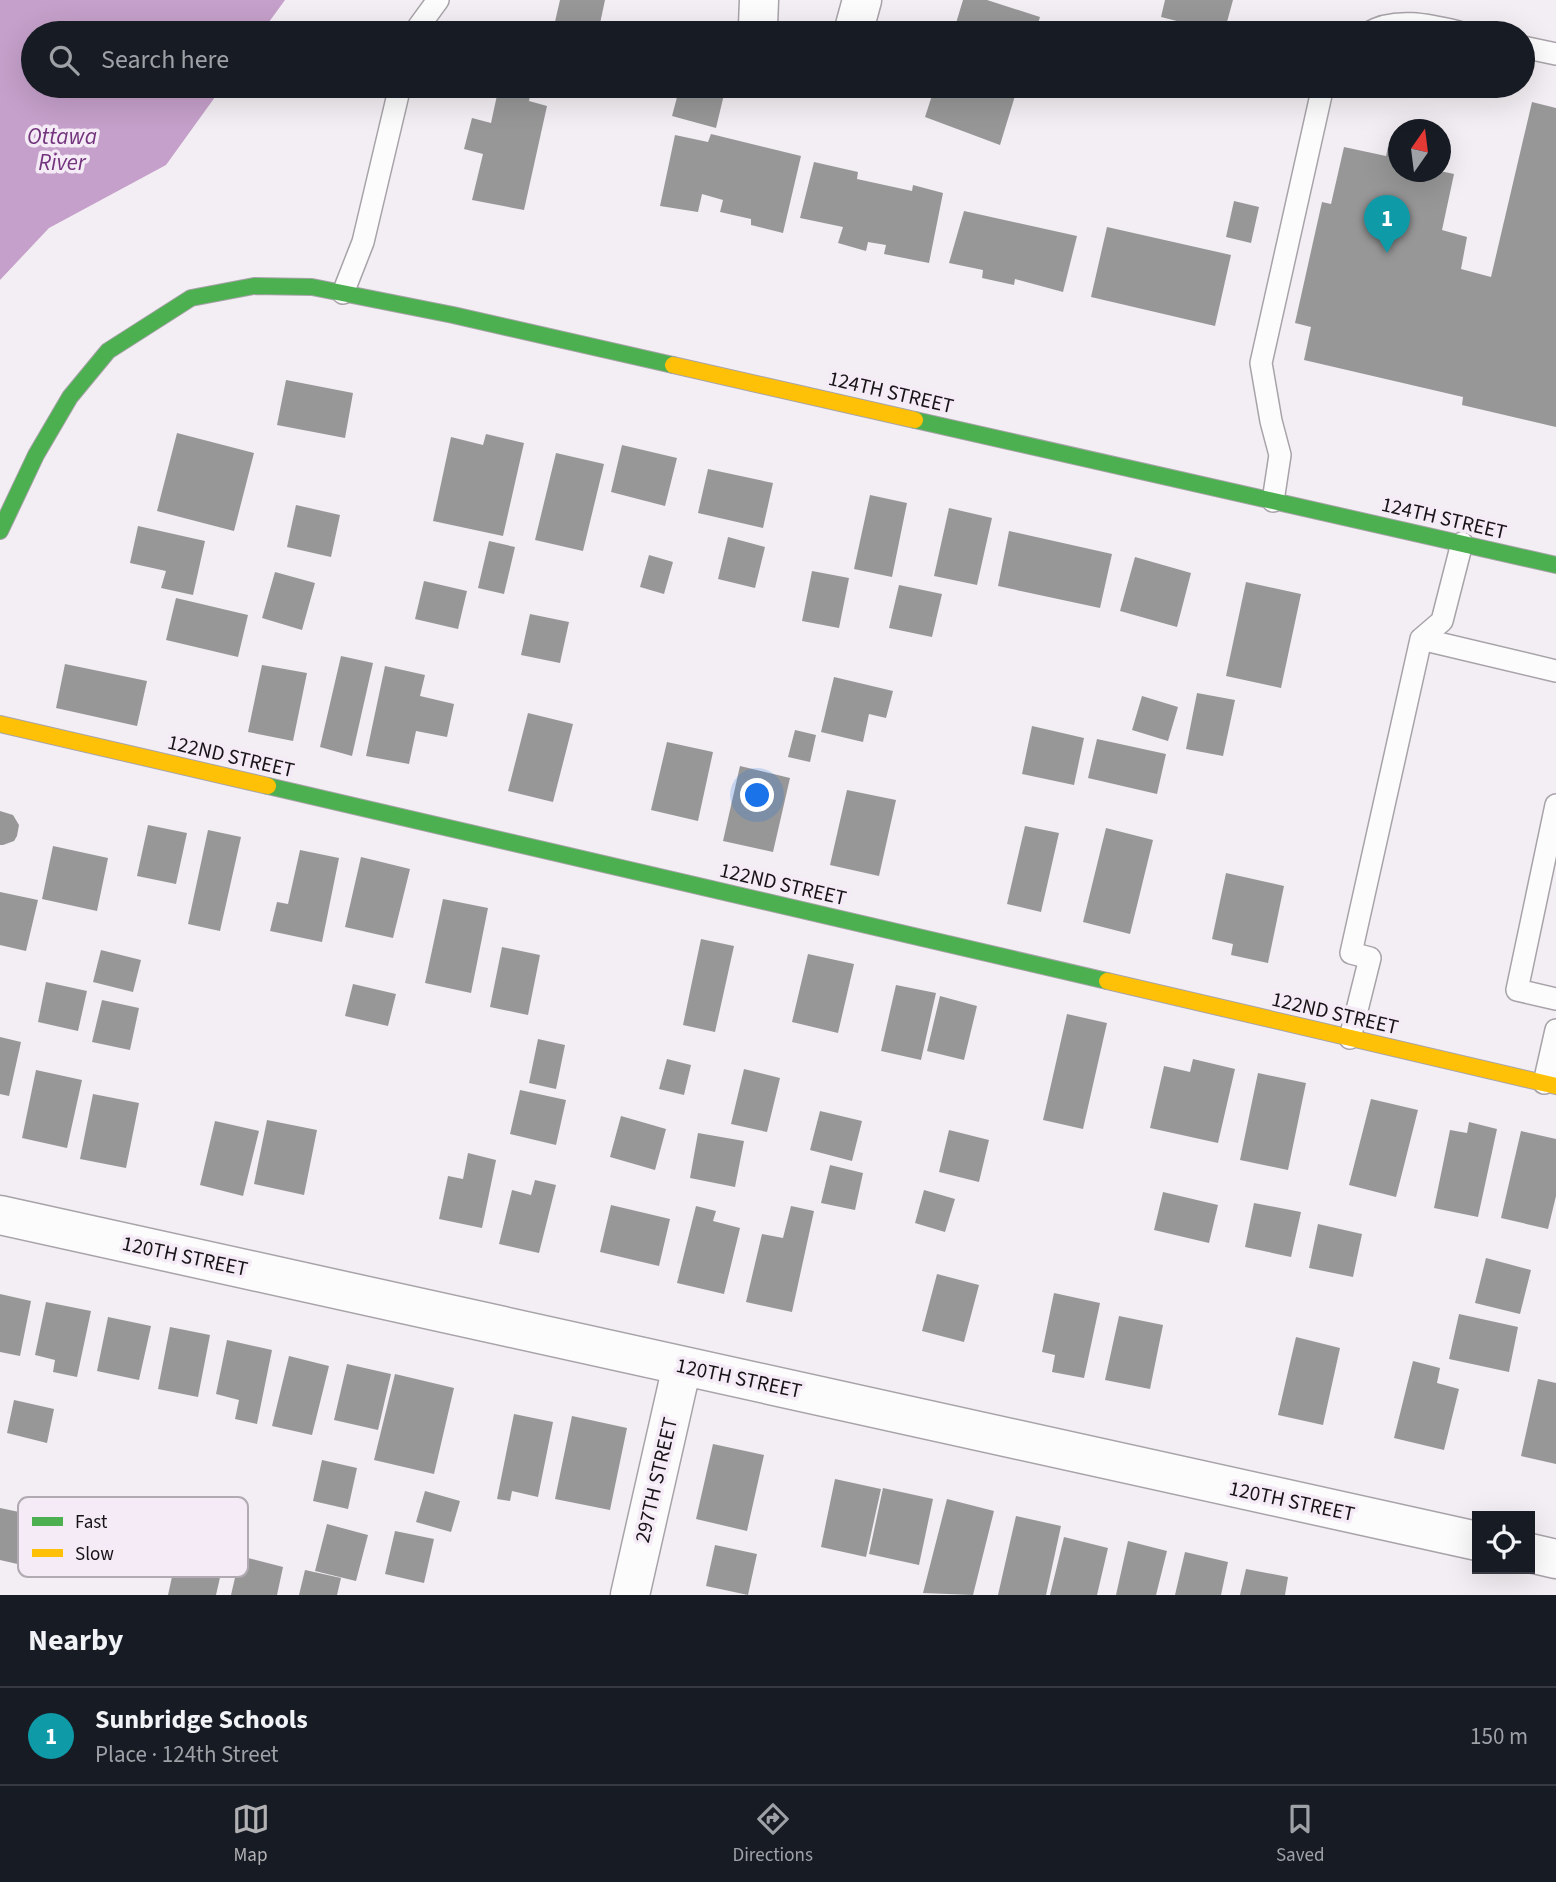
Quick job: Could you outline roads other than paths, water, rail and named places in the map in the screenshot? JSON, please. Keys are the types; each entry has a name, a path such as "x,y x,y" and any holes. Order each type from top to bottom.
{"street":[{"path":"758,21 759,0"},
{"path":"856,21 862,0"},
{"name":"124TH STREET","path":"0,531 36,455 70,397 108,351 191,298 254,286 312,287 480,321 1556,565"},
{"name":"122ND STREET","path":"0,724 1550,1084"},
{"name":"120TH STREET","path":"0,1215 1472,1540"},
{"name":"297TH STREET","path":"630,1595 682,1366"},
{"path":"1535,1554 1556,1559"}],"lane":[{"path":"423,21 438,0"},
{"path":"1535,50 1556,54"},
{"path":"343,293 363,242 397,98"},
{"path":"1273,501 1280,455 1261,363 1320,98"},
{"path":"1350,1038 1370,958 1351,953 1421,639 1441,621 1462,543"},
{"path":"1421,639 1556,671"},
{"path":"1556,805 1517,990 1556,999"},
{"path":"1550,1084 1556,1030"}],"water":[{"name":"Ottawa River","path":"0,0 285,0 270,21 21,21 21,98 214,98 166,165 49,228 0,280"}],"place":[{"name":"Sunbridge Schools","path":"1387,253"}]}
